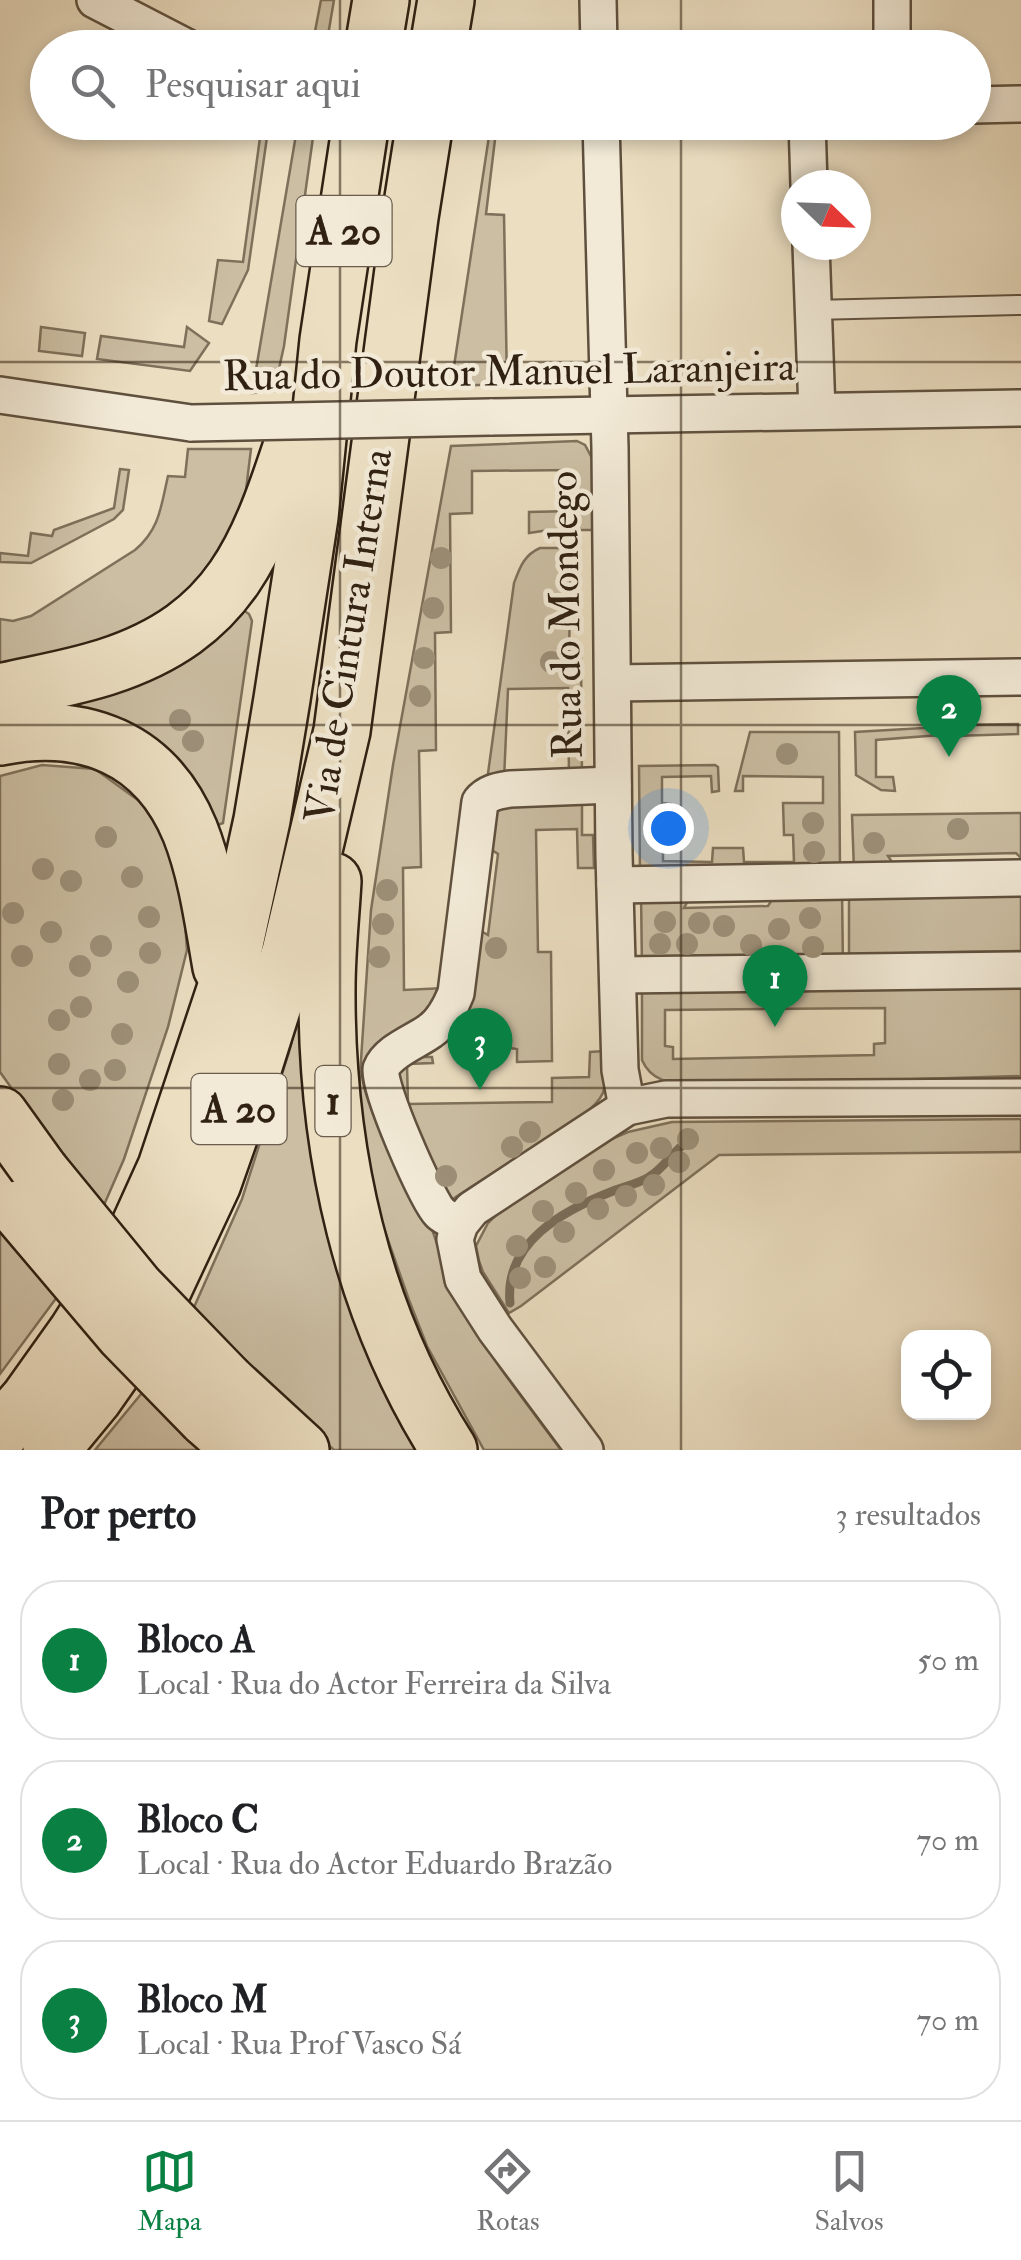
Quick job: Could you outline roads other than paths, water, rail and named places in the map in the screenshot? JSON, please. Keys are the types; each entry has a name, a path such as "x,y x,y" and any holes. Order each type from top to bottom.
{"highway":[{"path":"376,30 381,0"},
{"path":"441,30 446,0"},
{"name":"Via de Cintura Interna","path":"0,1433 76,1333 128,1251 166,1167 225,990 262,820 287,663 310,517 328,340 359,140"},
{"name":"Via de Cintura Interna","path":"50,1450 94,1398 160,1296 213,1183 290,952 342,731 422,140"},
{"path":"0,692 133,657 161,644 209,609 253,549 328,340"},
{"path":"0,737 28,731 69,732 96,739 125,750 162,782 190,832 206,885 225,990"},
{"name":"1","path":"342,731 327,987 337,1140 362,1260 409,1375 449,1450"},
{"path":"0,1115 20,1188 124,1334 225,1417 301,1450"}],"street":[{"path":"96,0 154,30"},
{"path":"598,0 599,30"},
{"path":"892,0 892,30"},
{"path":"991,104 1021,104"},
{"name":"Rua do Mondego","path":"601,140 620,1070 627,1107"},
{"path":"808,140 809,170"},
{"path":"811,260 817,411"},
{"name":"Rua do Doutor Manuel Laranjeira","path":"0,395 192,423 1021,408"},
{"path":"613,684 1021,677"},
{"path":"460,1224 442,1215 433,1204 388,1101 380,1071 390,1057 433,1030 451,1007 480,802 488,794 510,790 613,785"},
{"path":"615,885 1021,878"},
{"path":"618,975 1021,970"},
{"path":"585,1450 463,1279 455,1238 472,1209 627,1107 666,1100 1021,1097"}],"lane":[{"path":"813,310 1021,305"}],"waterway":[{"path":"510,1303 517,1262 541,1231 575,1208 649,1177 683,1145"}],"place":[{"name":"Bloco C","path":"949,757"},
{"name":"Bloco A","path":"775,1027"},
{"name":"Bloco M","path":"480,1090"}]}
